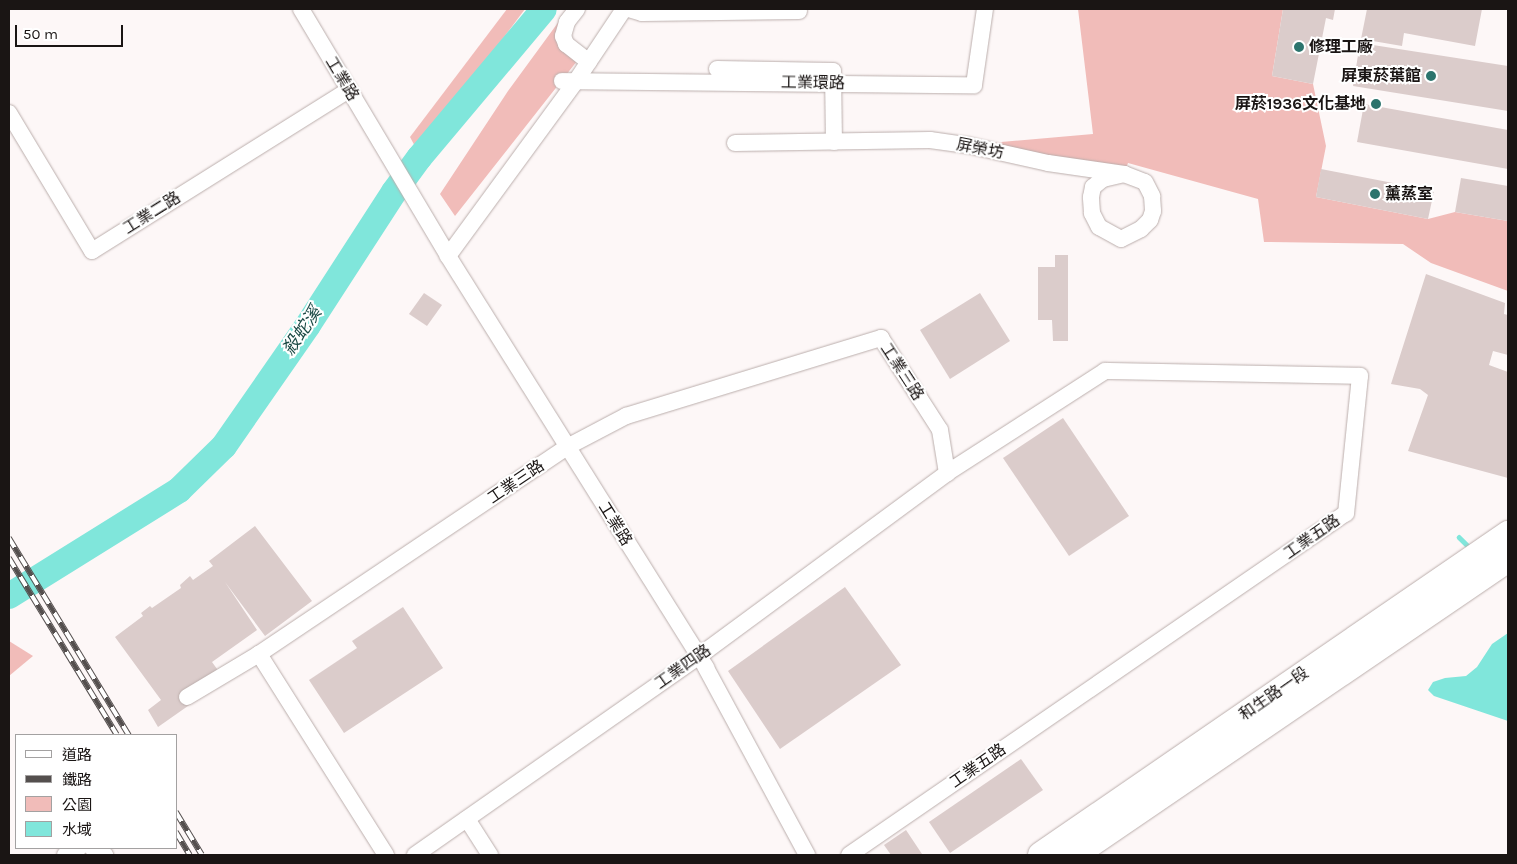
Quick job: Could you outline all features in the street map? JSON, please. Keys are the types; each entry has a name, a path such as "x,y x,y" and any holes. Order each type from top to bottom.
{"main road":[{"name":"和生路一段","path":"1074,855 1490,561 1508,534"},
{"name":"和生路一段","path":"1041,855 1490,561"}],"street":[{"name":"工業路","path":"301,9 448,256 698,656 807,855"},
{"path":"577,9 567,22 563,36 566,44 589,62"},
{"path":"448,256 569,81 589,62 624,9"},
{"path":"629,9 642,13 799,14"},
{"name":"工業環路","path":"569,81 974,85 985,9"},
{"path":"717,69 833,71 834,142"},
{"name":"工業二路","path":"9,112 92,251 349,90"},
{"name":"屏榮坊","path":"735,143 930,140 968,145 1048,163 1124,174"},
{"name":"工業三路","path":"187,697 259,654 567,448 626,416 881,338 940,430 948,473"},
{"name":"工業五路","path":"849,855 1346,513 1360,376 1105,371 948,473"},
{"name":"工業四路","path":"415,855 698,656 948,473"},
{"path":"259,654 386,855"},
{"path":"467,819 490,855"},
{"path":"64,855 77,849"},
{"path":"94,849 105,855"}],"green space":[{"path":"507,9 525,9 418,152 410,137"},
{"path":"568,9 563,36 581,56 455,216 440,194 508,91"},
{"path":"1078,9 1283,9 1272,76 1313,84 1326,146 1316,197 1428,219 1455,212 1508,221 1508,291 1431,263 1403,244 1264,242 1258,199 1128,163 1124,174 967,145 1093,134"},
{"path":"9,641 33,656 9,676"}],"water":[{"path":"1508,633 1508,721 1434,696 1428,690 1433,682 1445,678 1466,676 1477,667 1492,644"}],"building":[{"name":"修理工廠","path":"1283,9 1335,9 1333,20 1326,18 1313,84 1272,76"},
{"path":"1367,9 1482,9 1475,46 1404,33 1402,46 1361,39"},
{"name":"屏東菸葉館","path":"1360,43 1508,66 1508,111 1353,86"},
{"path":"1364,104 1508,130 1508,169 1357,142"},
{"name":"薰蒸室","path":"1321,169 1434,191 1428,219 1316,197"},
{"path":"1461,178 1508,186 1508,221 1455,212"},
{"path":"1055,255 1068,255 1068,341 1053,341 1052,320 1038,320 1038,267 1055,267"},
{"path":"1426,274 1505,303 1504,314 1508,315 1508,355 1493,351 1489,365 1508,372 1508,478 1408,451 1428,395 1420,389 1391,384"},
{"path":"424,293 442,305 427,326 409,314"},
{"path":"980,293 1010,341 950,379 920,330"},
{"path":"1063,418 1129,516 1069,556 1003,458"},
{"path":"255,526 312,601 265,636 225,582 257,630 212,662 225,680 158,727 148,710 161,700 115,637 143,616 141,613 150,606 152,608 181,588 180,585 190,576 193,580 213,566 209,561"},
{"path":"845,587 901,665 780,749 728,671"},
{"path":"403,607 443,668 344,733 309,680 357,648 352,641"},
{"path":"1021,759 1043,790 950,853 929,822"},
{"path":"906,830 922,854 891,855 884,845"}],"waterway":[{"name":"殺蛇溪","path":"9,596 179,490 224,446 308,325 394,192 419,158 544,9"},
{"path":"1459,537 1471,549"}],"railway":[{"path":"9,538 128,734"},
{"path":"9,558 116,734"},
{"path":"178,815 202,855"},
{"path":"178,835 190,855"}],"place":[{"name":"修理工廠","path":"1299,47"},
{"name":"屏東菸葉館","path":"1431,76"},
{"name":"屏菸1936文化基地","path":"1376,104"},
{"name":"薰蒸室","path":"1375,194"}]}
